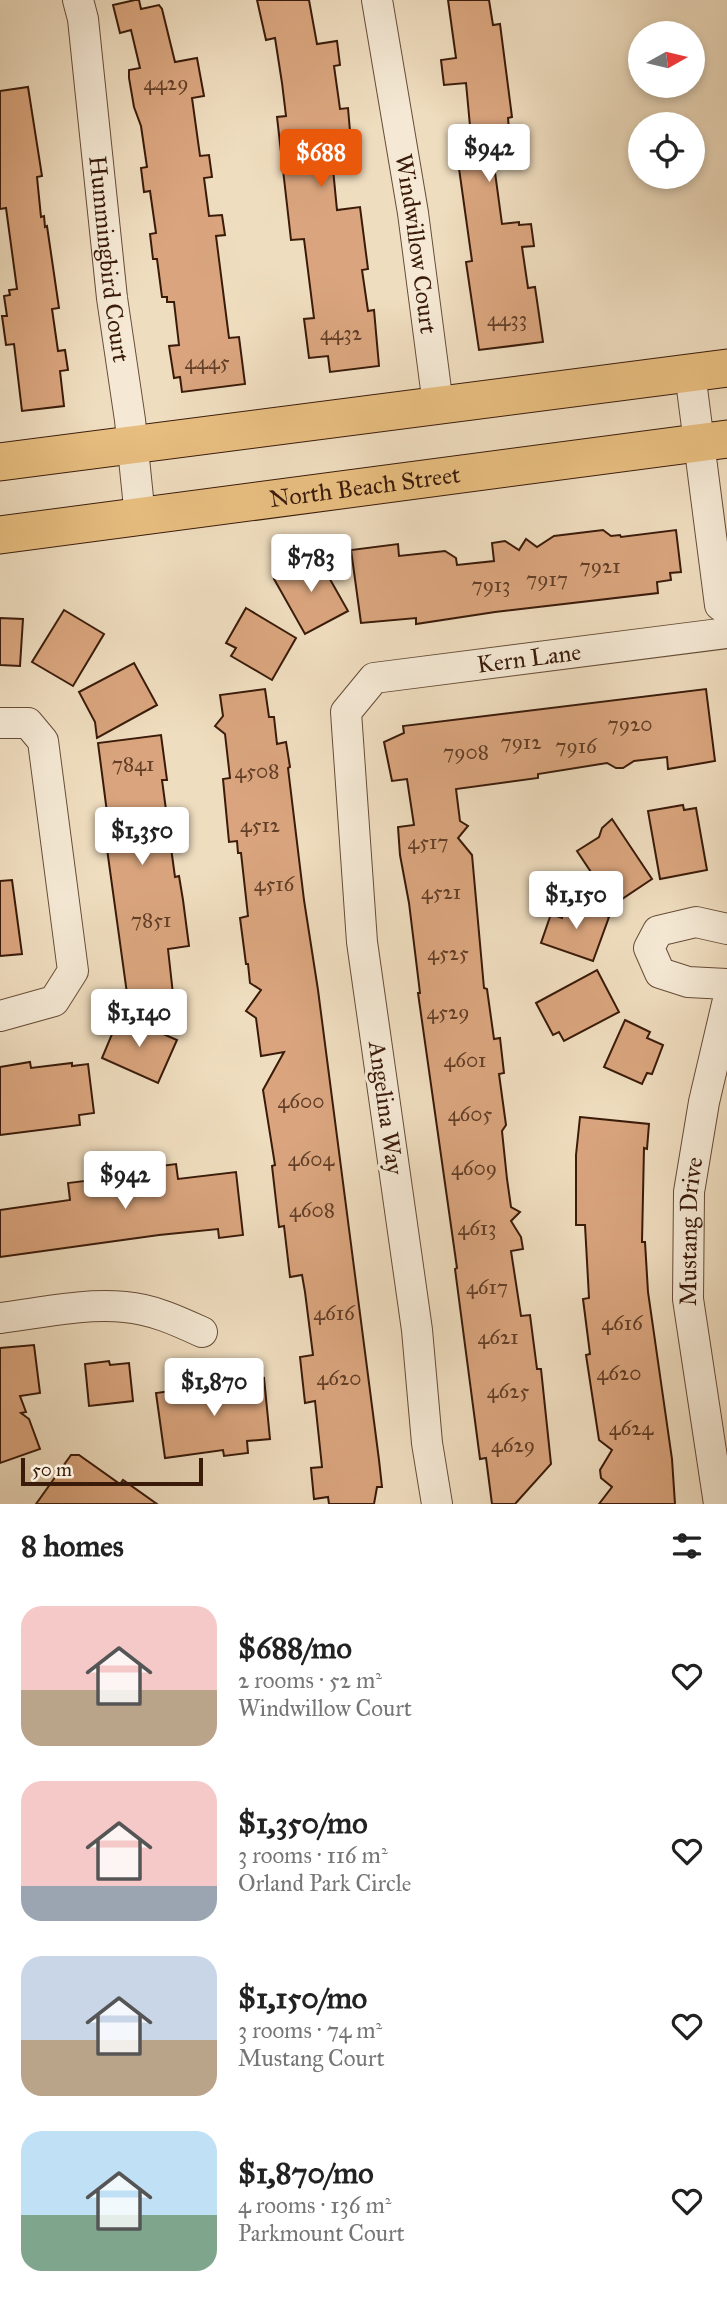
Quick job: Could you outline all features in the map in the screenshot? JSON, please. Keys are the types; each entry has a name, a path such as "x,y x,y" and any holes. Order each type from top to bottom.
{"main road":[{"path":"0,462 727,368"},
{"name":"North Beach Street","path":"0,535 713,440"}],"street":[{"name":"Hummingbird Court","path":"78,0 83,19 140,517"},
{"name":"Windwillow Court","path":"377,0 413,213 438,405"},
{"path":"690,373 713,440 720,605 727,610"},
{"name":"Kern Lane","path":"346,712 374,678 727,633"},
{"name":"Angelina Way","path":"346,712 362,942 417,1329 427,1443 437,1504"},
{"path":"0,723 27,723 43,741 73,971 54,1002 0,1016"},
{"path":"727,929 696,922 658,931 649,948 660,973 688,982 727,984"},
{"name":"Mustang Drive","path":"719,1504 688,1299 689,1192 704,1102 727,1004"},
{"path":"0,1318 92,1306 127,1307 167,1317 202,1332"}],"building":[{"path":"139,0 141,9 159,5 162,9 175,62 197,58 204,96 192,98 200,156 209,155 212,177 204,178 209,216 222,215 225,235 216,236 229,338 239,337 245,384 182,392 180,377 174,378 169,346 179,345 174,302 167,302 167,297 162,297 157,259 153,259 150,234 156,233 150,191 144,192 141,168 147,167 141,126 134,107 129,78 129,70 140,68 131,30 120,33 113,5"},
{"path":"257,0 309,0 317,44 337,41 340,65 334,66 340,109 348,108 353,166 333,169 337,210 360,207 368,269 362,270 368,311 374,310 379,366 330,372 328,356 309,358 304,319 314,318 304,239 291,240 277,117 286,116 282,83 275,38 266,40"},
{"path":"448,0 489,0 493,25 500,24 512,117 508,118 510,141 491,143 502,224 531,224 534,246 522,247 528,288 535,287 543,342 479,350 466,262 472,261 451,128 470,126 466,83 444,85 441,60 456,58"},
{"path":"28,87 42,176 37,177 41,217 44,216 45,227 47,226 59,308 52,309 58,351 65,350 68,370 60,371 64,406 22,411 14,344 6,345 2,316 7,316 4,296 10,295 9,290 17,289 6,208 0,209 0,91"},
{"path":"603,530 611,536 621,537 676,530 681,572 670,573 671,580 657,582 658,593 416,624 416,618 361,623 351,550 398,544 399,556 445,551 456,558 457,565 494,561 492,543 505,541 519,550 526,539 537,547 554,536"},
{"path":"314,551 348,611 305,634 274,579 301,565 298,560"},
{"path":"246,608 296,638 272,680 231,656 236,648 226,643"},
{"path":"64,610 104,634 73,686 32,662"},
{"path":"0,618 23,619 20,666 0,665"},
{"path":"134,663 157,705 97,738 95,722 79,692"},
{"path":"265,689 269,717 274,717 277,744 286,742 290,767 304,900 379,1460 382,1487 377,1487 374,1504 329,1504 328,1497 314,1499 311,1468 322,1467 315,1401 305,1403 300,1357 313,1355 302,1275 290,1277 284,1226 279,1227 272,1166 275,1165 263,1090 284,1052 261,1056 256,1018 246,1011 261,990 250,983 246,964 240,918 248,916 241,853 238,853 237,841 229,842 223,779 230,778 225,734 215,726 223,716 220,695"},
{"path":"706,689 715,761 668,769 667,757 634,761 623,768 607,763 538,774 538,778 456,789 460,821 468,826 458,838 472,855 484,988 487,989 494,1039 500,1038 504,1073 499,1074 506,1125 502,1131 507,1179 511,1207 520,1212 511,1221 521,1237 523,1249 511,1251 521,1316 530,1315 537,1369 541,1369 551,1464 515,1504 492,1504 486,1458 480,1459 455,1269 457,1268 418,993 409,903 400,855 398,827 414,825 407,779 392,781 384,742 404,733 403,726"},
{"path":"161,735 167,780 162,780 175,877 179,876 189,946 168,949 174,1003 129,1008 103,820 108,820 98,743"},
{"path":"683,805 684,810 696,808 707,870 660,879 648,811"},
{"path":"612,819 652,879 613,905 577,851 599,837 602,828"},
{"path":"12,880 22,954 0,956 0,881"},
{"path":"567,902 609,917 593,961 541,943 551,914 562,918"},
{"path":"597,970 619,1012 564,1041 559,1032 553,1035 536,1003"},
{"path":"120,1015 177,1040 158,1083 102,1058"},
{"path":"625,1020 650,1032 647,1038 663,1045 652,1074 647,1073 642,1084 604,1067"},
{"path":"30,1062 31,1068 72,1063 72,1066 88,1064 94,1113 79,1115 80,1125 0,1135 0,1067"},
{"path":"580,1117 649,1124 647,1149 644,1148 642,1242 645,1242 648,1292 672,1459 675,1504 599,1504 612,1487 601,1478 600,1470 612,1450 599,1440 586,1355 590,1354 583,1299 589,1298 585,1225 576,1225 576,1155"},
{"path":"176,1164 178,1179 236,1172 243,1235 219,1238 218,1229 0,1257 0,1210 70,1200 68,1183 101,1179 100,1175"},
{"path":"34,1345 40,1393 20,1396 26,1412 21,1413 29,1419 40,1449 0,1463 0,1348"},
{"path":"109,1361 110,1365 129,1363 133,1401 89,1406 85,1364"},
{"path":"264,1378 270,1439 247,1441 248,1453 224,1456 223,1450 165,1458 156,1393"},
{"path":"71,1455 79,1455 120,1484 123,1480 157,1504 36,1504"}]}
